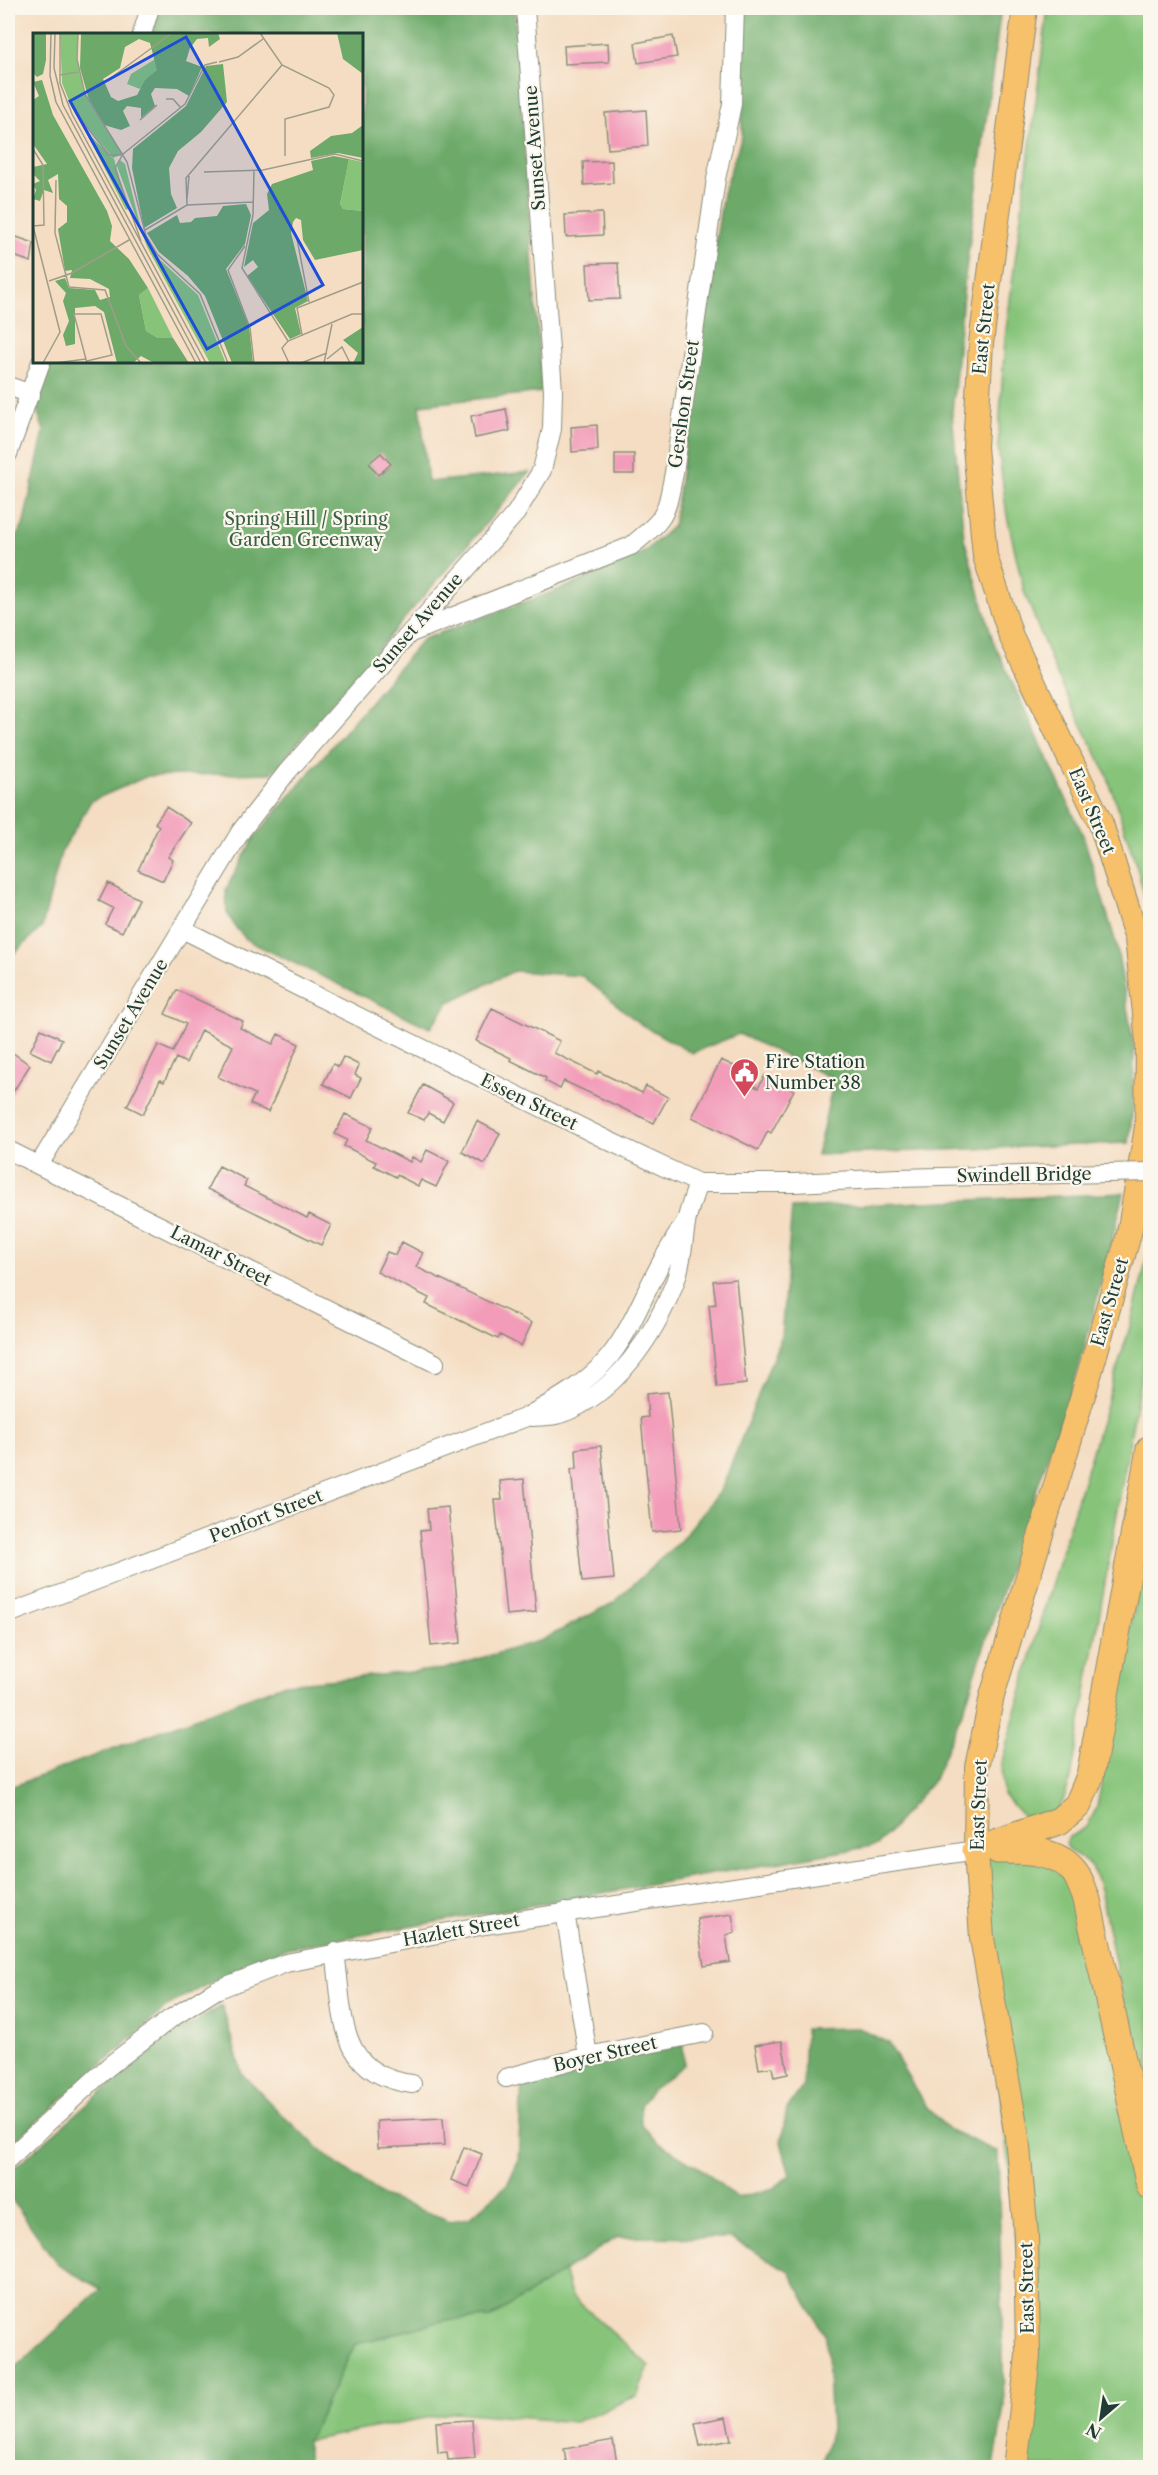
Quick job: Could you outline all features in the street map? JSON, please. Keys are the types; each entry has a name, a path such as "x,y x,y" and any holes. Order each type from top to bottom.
{"highway":[{"path":"976,1850 1059,1821 1078,1805 1090,1776 1150,1449"},
{"path":"976,1850 1031,1850 1064,1861 1076,1874 1087,1900 1150,2186"}],"main road":[{"name":"East Street","path":"1014,2468 1028,2356 1026,2235 1017,2136 982,1938 976,1850 978,1767 992,1696 1090,1372 1129,1234 1146,1127 1148,1041 1137,939 1101,824 1011,636 986,556 975,447 981,343 1025,8"}],"street":[{"path":"141,33 150,8"},
{"name":"Sunset Avenue","path":"39,1165 240,831 287,772 516,513 542,471 552,429 553,391 525,8"},
{"name":"Gershon Street","path":"406,635 631,546 657,525 665,513 674,473 716,179 732,104 735,8"},
{"path":"8,454 41,363"},
{"path":"8,386 31,394"},
{"name":"Essen Street","path":"182,929 698,1183 794,1183 898,1178"},
{"name":"Lamar Street","path":"8,1150 435,1363"},
{"name":"Swindell Bridge","path":"898,1178 1150,1172"},
{"name":"Penfort Street","path":"8,1614 524,1418 557,1400 583,1382 609,1357 628,1329 687,1219 698,1183"},
{"name":"Hazlett Street","path":"8,2158 109,2066 170,2019 216,1990 286,1963 335,1952 565,1912 976,1850"},
{"path":"565,1912 588,2056"},
{"path":"335,1952 345,2032 360,2060 375,2073 390,2081 412,2084"},
{"name":"Boyer Street","path":"506,2078 588,2056 704,2032"}],"green space":[{"name":"Spring Hill / Spring Garden Greenway","path":"160,8 514,8 542,392 420,405 428,482 530,472 272,773 148,776 91,801 61,853 42,927 8,959 8,548 23,526 44,431 35,404 48,363 363,363 363,33 151,33"},
{"path":"741,8 1001,8 964,284 952,413 964,538 993,641 1083,835 1116,943 1134,1046 1133,1106 1129,1143 817,1155 834,1079 739,1034 692,1053 640,1024 582,976 514,971 449,1002 430,1028 248,941 236,928 227,913 226,889 254,838 423,639 582,581 644,552 673,526 723,193 742,136"},
{"path":"1048,8 1150,8 1150,920 1139,874 1107,775 1055,671 1024,591 1007,516 998,447 1005,338"},
{"path":"1124,1193 1080,1365 1013,1557 967,1700 934,1779 878,1845 287,1948 217,1979 169,2005 8,2147 8,1788 285,1684 444,1669 542,1640 613,1603 681,1540 722,1488 781,1337 792,1208"},
{"path":"1150,1247 1150,1324 1071,1778 1064,1798 1057,1809 1045,1815 1024,1817 1003,1795 1001,1765 1045,1606 1131,1323"},
{"path":"1150,1520 1150,2130 1100,1889 1092,1867 1068,1848 1066,1843 1069,1837 1087,1827 1097,1807"},
{"path":"976,1850 1064,1861 1150,2186 1150,2467 1015,2467 1028,2356"},
{"path":"222,2006 242,2074 281,2114 333,2161 385,2197 451,2221 469,2218 507,2185 518,2161 522,2080 683,2045 684,2065 652,2090 640,2105 641,2124 656,2141 703,2170 737,2198 774,2188 790,2175 781,2142 787,2109 803,2086 805,2029 859,2028 888,2043 926,2107 949,2130 998,2152 1004,2407 994,2467 821,2467 831,2429 826,2337 789,2271 731,2238 617,2237 490,2318 445,2320 355,2344 307,2441 307,2467 8,2467 8,2375 101,2289 58,2265 8,2194 8,2173 156,2045"},
{"path":"564,2270 571,2295 649,2366 637,2396 575,2422 455,2412 307,2441 355,2344 445,2320 490,2318"}],"building":[{"path":"673,36 677,57 638,63 635,43"},
{"path":"608,43 609,62 565,64 564,46"},
{"path":"646,110 648,146 608,149 605,113"},
{"path":"612,161 613,183 584,185 583,162"},
{"path":"602,213 603,235 566,237 565,215"},
{"path":"8,234 33,243 31,262 8,254"},
{"path":"618,263 620,299 589,300 587,264"},
{"path":"506,409 510,431 475,438 471,416"},
{"path":"597,425 598,450 572,452 571,427"},
{"path":"381,453 391,464 378,475 369,463"},
{"path":"615,454 634,454 634,474 615,474"},
{"path":"166,807 191,823 168,857 173,860 163,881 138,870 159,826 155,823"},
{"path":"108,883 139,899 122,932 105,924 113,908 99,901"},
{"path":"177,990 243,1021 240,1028 273,1044 278,1034 299,1044 268,1112 250,1104 255,1094 218,1077 233,1046 201,1030 186,1063 176,1058 164,1082 160,1080 143,1114 127,1106 158,1045 173,1052 186,1024 165,1014"},
{"path":"492,1008 560,1041 554,1053 597,1074 598,1071 642,1093 646,1086 668,1097 654,1123 564,1081 560,1089 545,1081 546,1078 510,1060 511,1058 476,1041"},
{"path":"41,1029 62,1039 51,1061 30,1051"},
{"path":"13,1053 30,1065 8,1100 8,1062"},
{"path":"343,1057 359,1065 355,1075 361,1078 351,1098 323,1084 333,1064 338,1067"},
{"path":"721,1060 736,1067 733,1075 758,1088 765,1075 794,1090 771,1133 768,1131 758,1150 692,1117"},
{"path":"423,1085 453,1102 443,1121 428,1113 424,1120 408,1113"},
{"path":"345,1114 373,1127 366,1140 410,1162 412,1157 421,1162 427,1150 449,1161 436,1187 421,1180 418,1186 397,1175 396,1177 374,1166 376,1162 344,1146 347,1140 335,1134"},
{"path":"477,1121 500,1133 485,1164 462,1152"},
{"path":"219,1166 247,1180 244,1186 307,1218 309,1214 331,1225 321,1245 207,1189"},
{"path":"402,1242 423,1253 416,1267 532,1323 521,1346 500,1335 498,1339 426,1304 429,1298 377,1272 387,1252 395,1255"},
{"path":"736,1279 746,1384 717,1387 709,1305 716,1304 713,1281"},
{"path":"668,1392 681,1529 652,1532 641,1418 648,1417 646,1394"},
{"path":"601,1446 614,1579 582,1582 571,1469 577,1469 576,1449"},
{"path":"524,1479 536,1612 506,1615 495,1500 502,1500 500,1481"},
{"path":"448,1507 461,1643 431,1646 420,1531 429,1530 427,1509"},
{"path":"732,1914 735,1933 726,1935 730,1962 704,1966 697,1919"},
{"path":"782,2041 788,2074 774,2077 772,2067 759,2069 755,2045"},
{"path":"443,2118 445,2145 378,2148 377,2121"},
{"path":"464,2147 482,2154 469,2187 451,2180"},
{"path":"726,2417 731,2440 700,2446 695,2423"},
{"path":"472,2420 475,2458 448,2460 447,2452 438,2453 436,2422"},
{"path":"613,2440 617,2463 590,2468 567,2468 564,2449"}],"place":[{"name":"Fire Station Number 38","path":"744,1098"}]}
